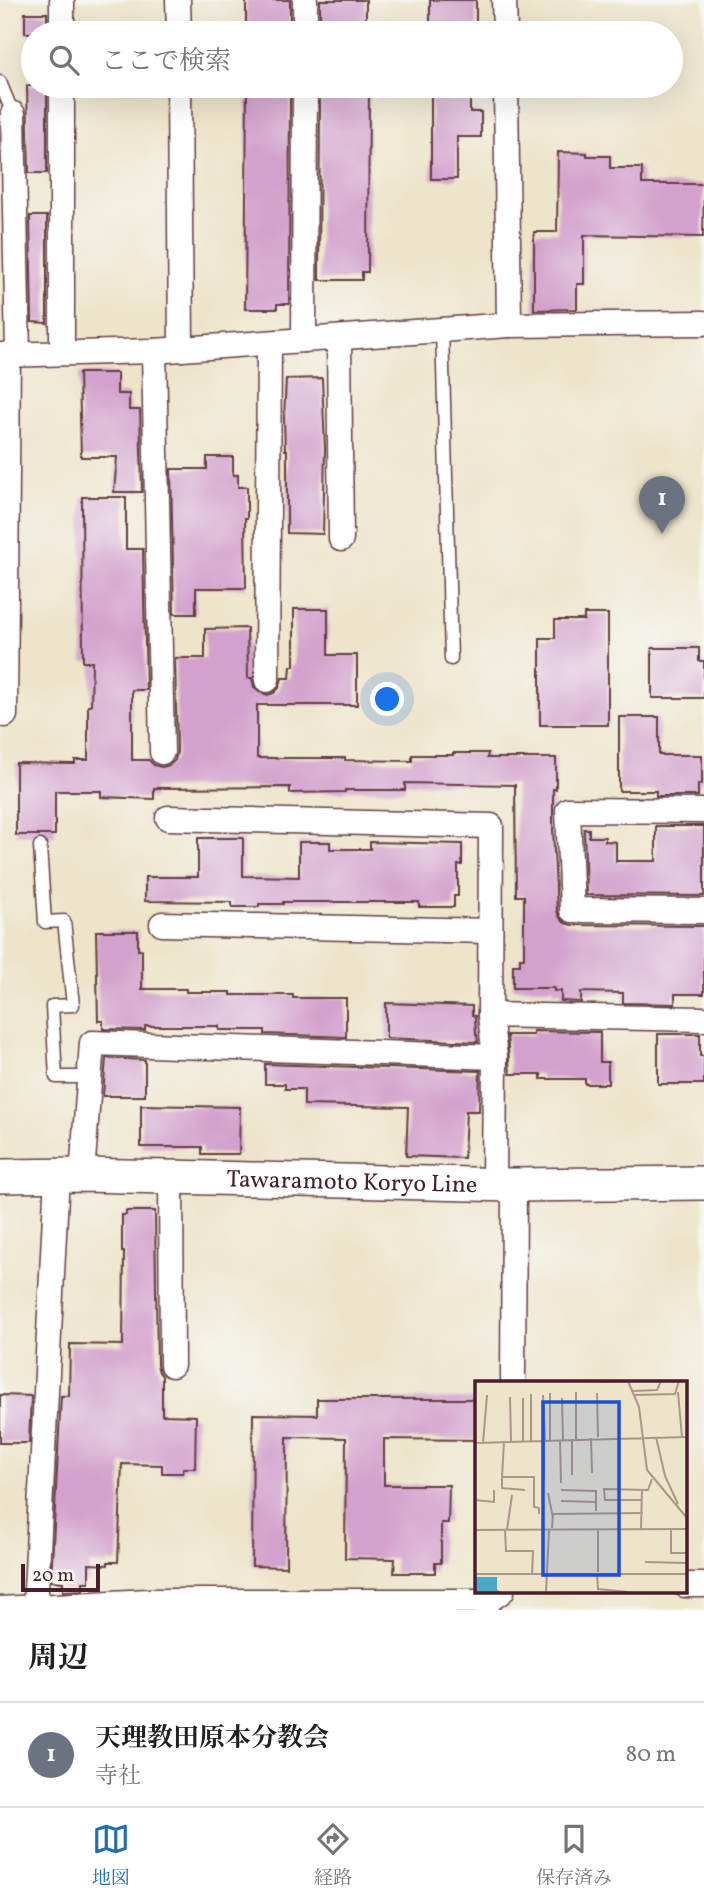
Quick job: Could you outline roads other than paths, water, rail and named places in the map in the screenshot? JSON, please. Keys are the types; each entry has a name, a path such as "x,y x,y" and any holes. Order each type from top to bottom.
{"main road":[{"name":"Tawaramoto Koryo Line","path":"0,1176 70,1175 504,1184 704,1184"}],"street":[{"path":"62,0 62,21"},
{"path":"178,0 178,21"},
{"path":"305,0 305,21"},
{"path":"504,0 505,21"},
{"path":"62,98 62,353"},
{"path":"179,98 181,349"},
{"path":"304,98 304,340"},
{"path":"506,98 509,325"},
{"path":"5,715 13,114"},
{"path":"9,354 154,351 509,325 704,323"},
{"path":"339,338 341,539"},
{"path":"267,680 269,343"},
{"path":"154,351 162,752"},
{"path":"704,811 568,810 572,910 704,911"},
{"path":"168,818 491,826 490,1015 504,1184 513,1381"},
{"path":"162,924 490,932"},
{"path":"490,1015 704,1019"},
{"path":"35,1608 70,1175 89,1077 92,1043 495,1057"},
{"path":"171,1177 173,1365"},
{"path":"686,1585 704,1586"},
{"path":"0,1609 148,1605 413,1605 502,1598"}],"lane":[{"path":"0,82 13,114"},
{"path":"442,329 451,659"},
{"path":"40,846 45,922 64,921 73,1005 52,1006 56,1077 89,1077"}],"place":[{"name":"天理教田原本分教会","path":"662,534"}]}
